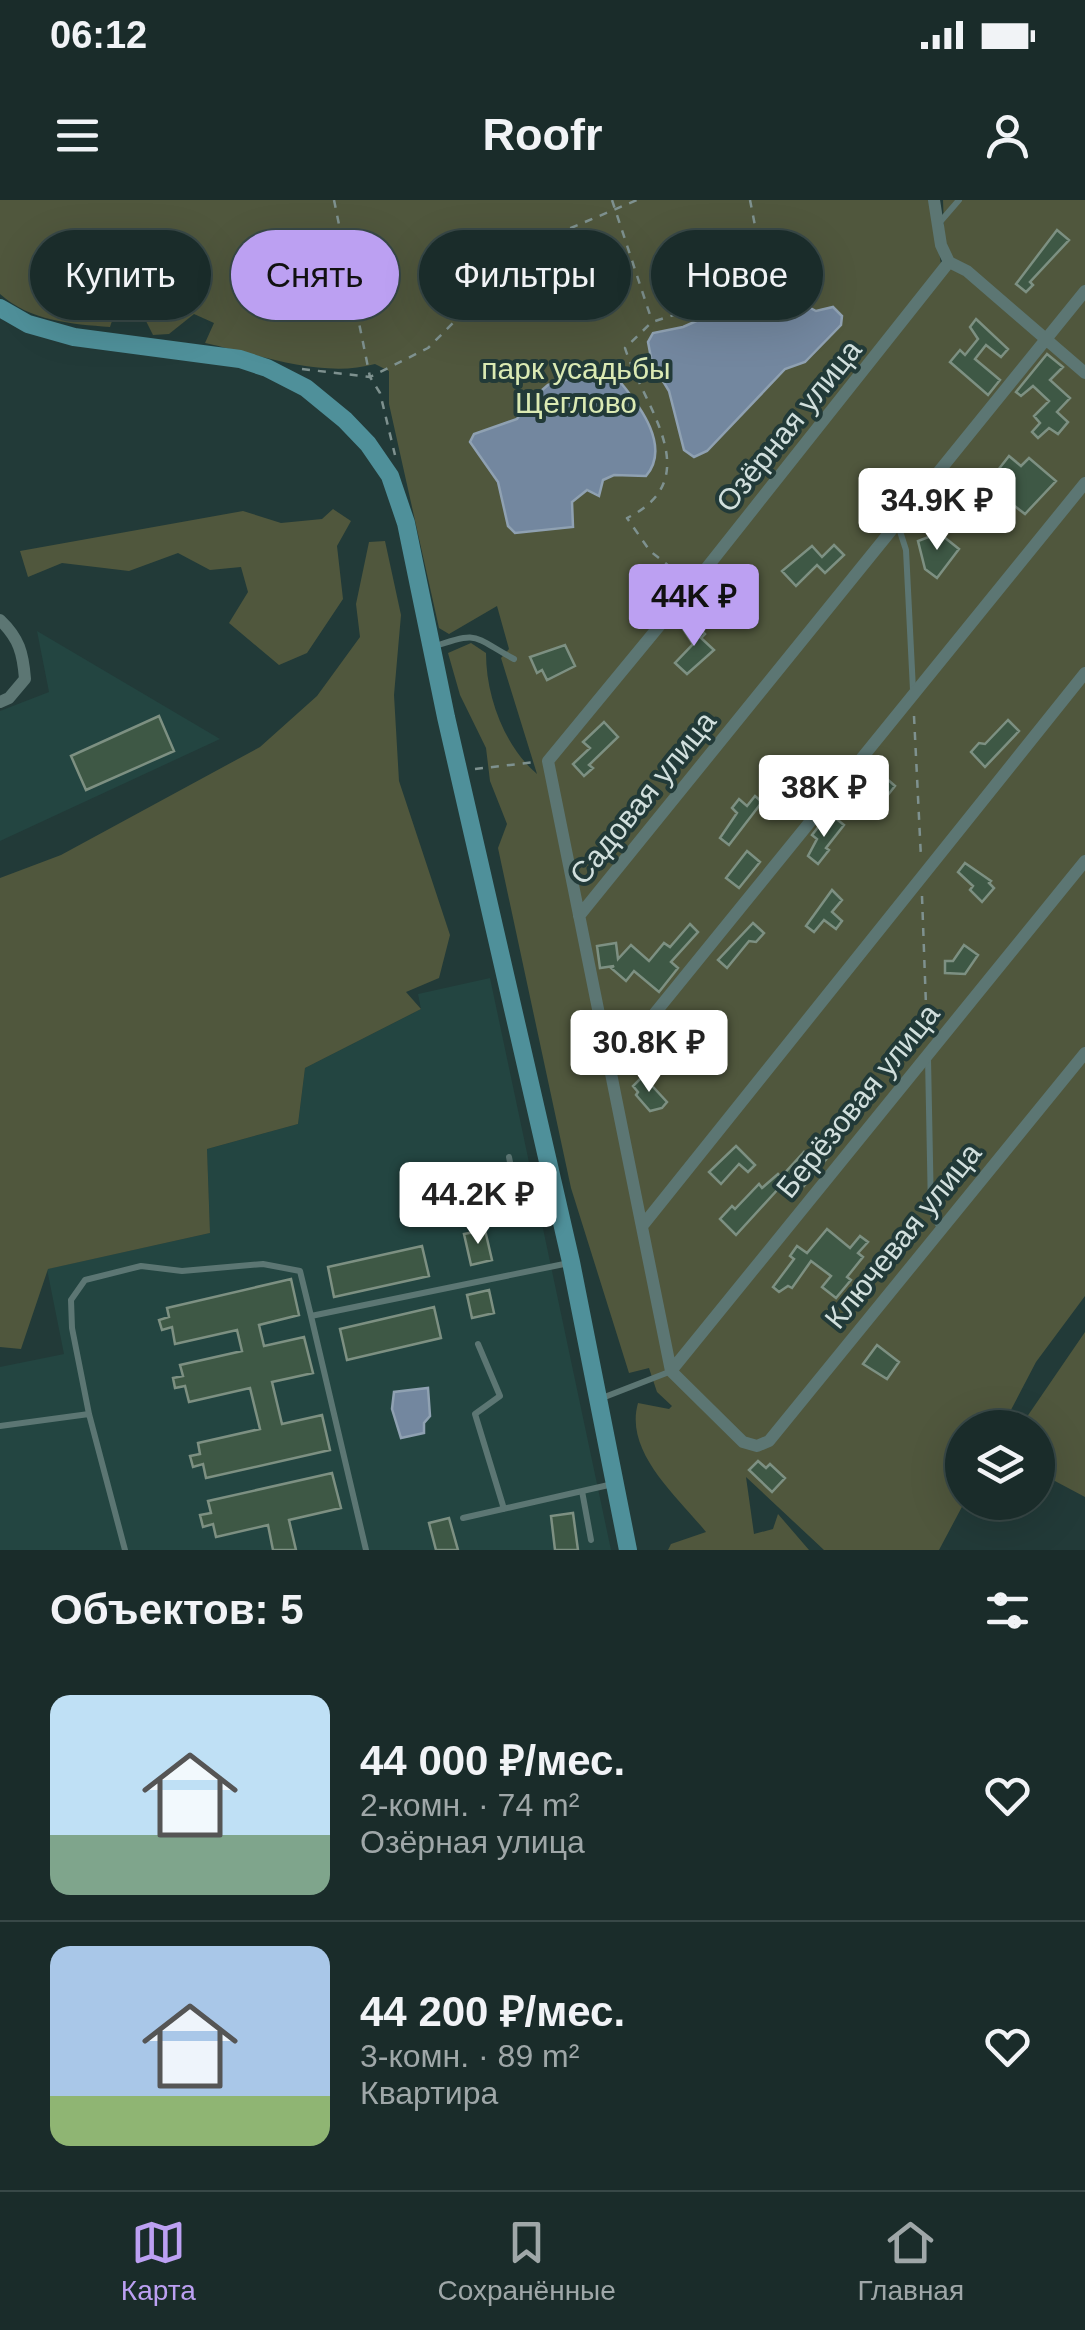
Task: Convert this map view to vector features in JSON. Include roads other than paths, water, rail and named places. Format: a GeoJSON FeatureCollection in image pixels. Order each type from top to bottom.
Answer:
{"type":"FeatureCollection","features":[{"type":"Feature","properties":{"kind":"main road"},"geometry":{"type":"LineString","coordinates":[[0,308],[28,324],[74,338],[240,360],[287,376],[316,396],[368,444],[390,476],[406,522],[458,772],[571,1262],[628,1550]]}},
{"type":"Feature","properties":{"kind":"street"},"geometry":{"type":"LineString","coordinates":[[934,200],[941,246],[949,262],[968,271],[1085,373]]}},
{"type":"Feature","properties":{"kind":"street","name":"Озёрная улица"},"geometry":{"type":"LineString","coordinates":[[579,916],[548,761],[949,262]]}},
{"type":"Feature","properties":{"kind":"street","name":"Садовая улица"},"geometry":{"type":"LineString","coordinates":[[579,916],[1085,290]]}},
{"type":"Feature","properties":{"kind":"street"},"geometry":{"type":"LineString","coordinates":[[612,1066],[1085,483]]}},
{"type":"Feature","properties":{"kind":"street"},"geometry":{"type":"LineString","coordinates":[[0,620],[15,634],[23,654],[25,679],[10,698],[0,702]]}},
{"type":"Feature","properties":{"kind":"street"},"geometry":{"type":"LineString","coordinates":[[642,1226],[1085,673]]}},
{"type":"Feature","properties":{"kind":"street","name":"Берёзовая улица"},"geometry":{"type":"LineString","coordinates":[[671,1372],[1085,861]]}},
{"type":"Feature","properties":{"kind":"street"},"geometry":{"type":"LineString","coordinates":[[579,916],[671,1372]]}},
{"type":"Feature","properties":{"kind":"street","name":"Ключевая улица"},"geometry":{"type":"LineString","coordinates":[[671,1372],[743,1442],[756,1446],[769,1440],[1085,1053]]}},
{"type":"Feature","properties":{"kind":"lane"},"geometry":{"type":"LineString","coordinates":[[938,224],[959,200]]}},
{"type":"Feature","properties":{"kind":"lane"},"geometry":{"type":"LineString","coordinates":[[898,526],[906,550],[913,696]]}},
{"type":"Feature","properties":{"kind":"lane"},"geometry":{"type":"LineString","coordinates":[[432,648],[465,636],[480,637],[514,659]]}},
{"type":"Feature","properties":{"kind":"lane"},"geometry":{"type":"LineString","coordinates":[[928,1054],[931,1211],[940,1229]]}},
{"type":"Feature","properties":{"kind":"lane"},"geometry":{"type":"LineString","coordinates":[[509,1157],[513,1179],[518,1184],[526,1187],[552,1182]]}},
{"type":"Feature","properties":{"kind":"lane"},"geometry":{"type":"LineString","coordinates":[[311,1316],[571,1262]]}},
{"type":"Feature","properties":{"kind":"lane"},"geometry":{"type":"LineString","coordinates":[[124,1550],[89,1414],[72,1328],[71,1300],[85,1280],[141,1266],[182,1271],[263,1264],[300,1271],[366,1550]]}},
{"type":"Feature","properties":{"kind":"lane"},"geometry":{"type":"LineString","coordinates":[[478,1344],[500,1396],[476,1414],[504,1509]]}},
{"type":"Feature","properties":{"kind":"lane"},"geometry":{"type":"LineString","coordinates":[[598,1400],[671,1372]]}},
{"type":"Feature","properties":{"kind":"lane"},"geometry":{"type":"LineString","coordinates":[[0,1426],[89,1414]]}},
{"type":"Feature","properties":{"kind":"lane"},"geometry":{"type":"LineString","coordinates":[[462,1518],[613,1484]]}},
{"type":"Feature","properties":{"kind":"lane"},"geometry":{"type":"LineString","coordinates":[[582,1491],[590,1540]]}},
{"type":"Feature","properties":{"kind":"water"},"geometry":{"type":"Polygon","coordinates":[[[833,307],[842,316],[841,325],[805,362],[785,369],[707,451],[694,457],[684,450],[669,391],[652,363],[648,342],[653,333],[699,320],[823,320],[823,309],[833,307]]]}},
{"type":"Feature","properties":{"kind":"water"},"geometry":{"type":"Polygon","coordinates":[[[572,378],[621,383],[650,427],[655,452],[653,465],[646,476],[614,475],[603,480],[599,496],[587,490],[572,502],[573,527],[515,533],[508,526],[498,482],[470,442],[474,434],[517,419],[528,402],[548,385],[572,378]]]}},
{"type":"Feature","properties":{"kind":"water"},"geometry":{"type":"Polygon","coordinates":[[[428,1388],[430,1416],[424,1423],[424,1433],[401,1438],[392,1409],[394,1392],[428,1388]]]}},
{"type":"Feature","properties":{"kind":"park label","name":"парк усадьбы Щеглово"},"geometry":{"type":"Point","coordinates":[576,386]}}]}
